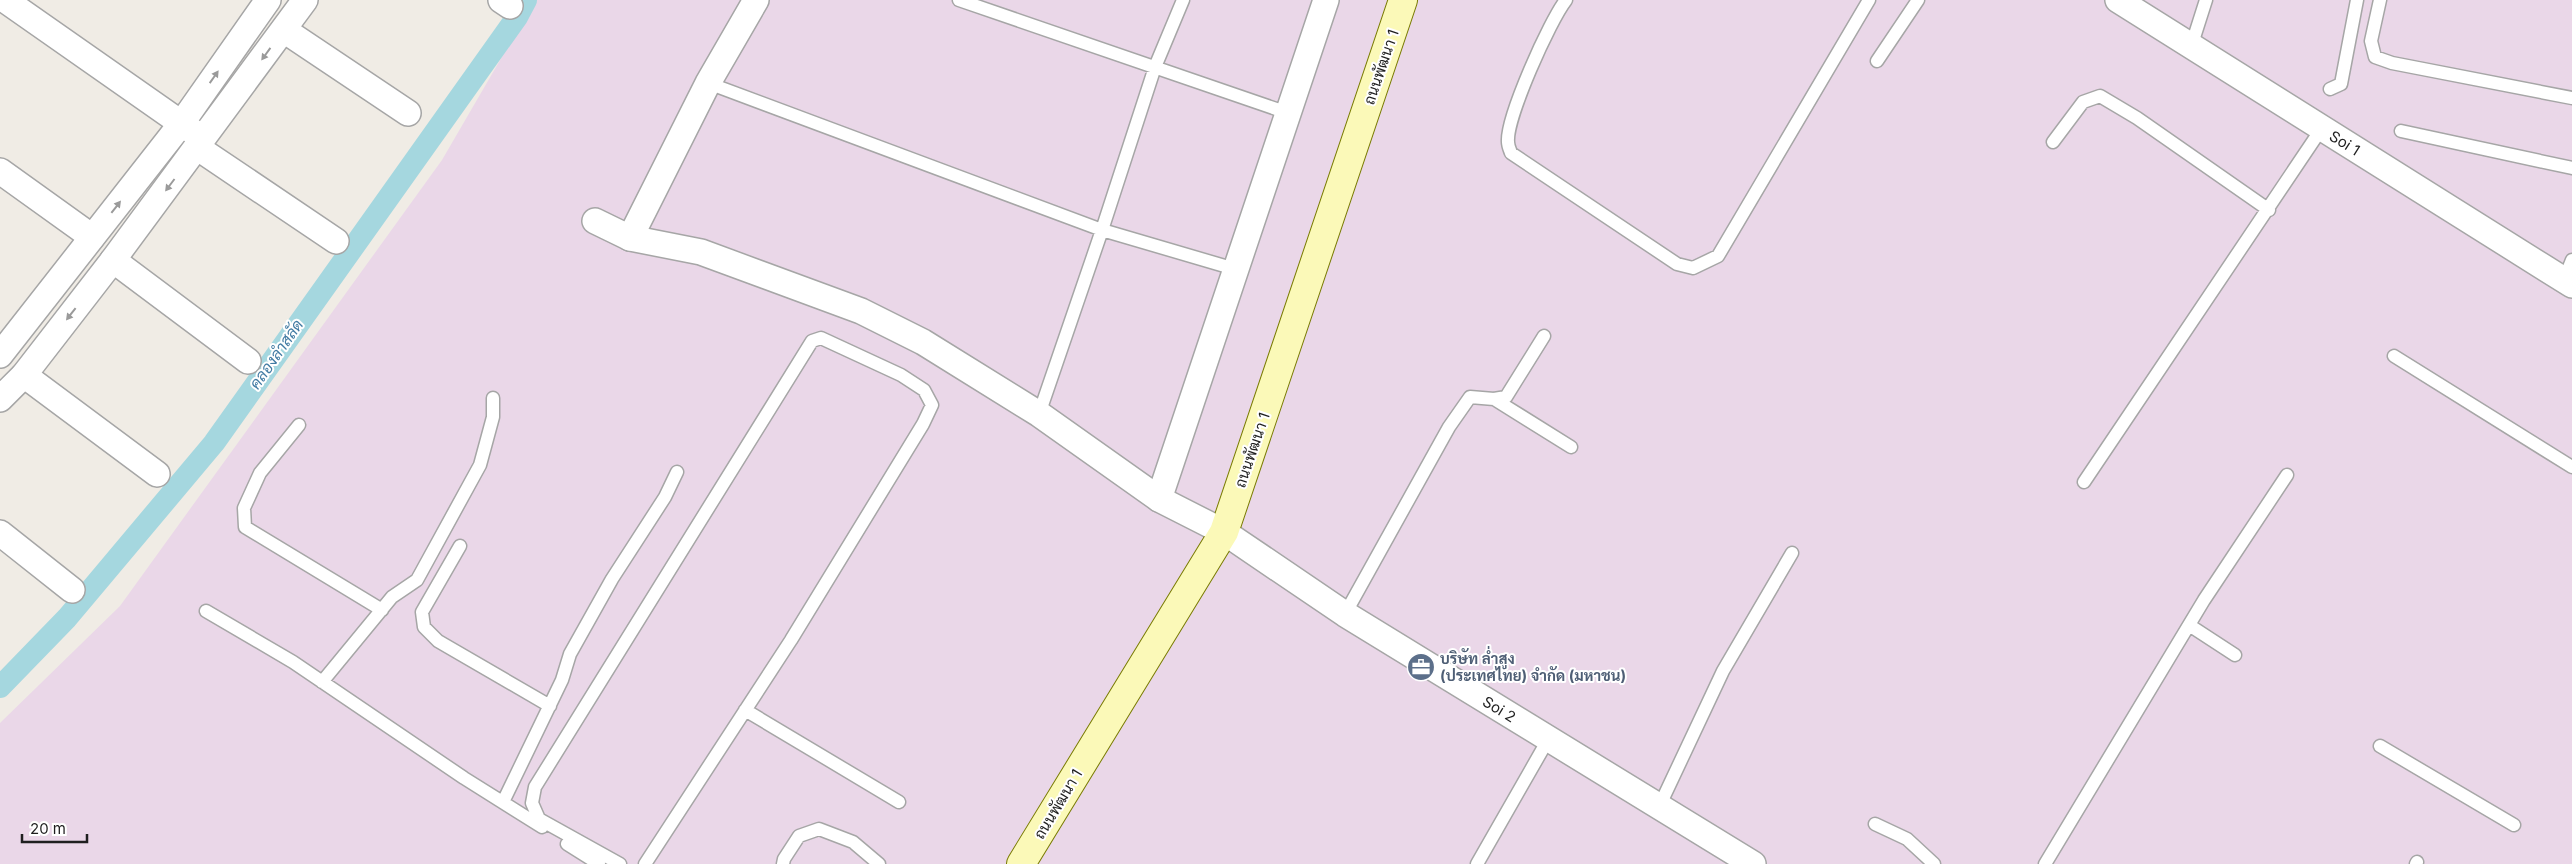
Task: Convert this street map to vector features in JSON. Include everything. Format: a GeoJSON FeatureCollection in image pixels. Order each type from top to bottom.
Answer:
{"type":"FeatureCollection","features":[{"type":"Feature","properties":{"kind":"main road","name":"ถนนพัฒนา 1"},"geometry":{"type":"LineString","coordinates":[[1021,864],[1224,532],[1403,0]]}},
{"type":"Feature","properties":{"kind":"street"},"geometry":{"type":"LineString","coordinates":[[5,0],[177,130],[336,241]]}},
{"type":"Feature","properties":{"kind":"street"},"geometry":{"type":"LineString","coordinates":[[11,363],[113,260],[199,146],[304,0]]}},
{"type":"Feature","properties":{"kind":"street"},"geometry":{"type":"LineString","coordinates":[[630,238],[708,83],[756,0]]}},
{"type":"Feature","properties":{"kind":"street"},"geometry":{"type":"LineString","coordinates":[[1159,499],[1326,0]]}},
{"type":"Feature","properties":{"kind":"street","name":"Soi 1"},"geometry":{"type":"LineString","coordinates":[[2118,0],[2322,128],[2569,275]]}},
{"type":"Feature","properties":{"kind":"street"},"geometry":{"type":"LineString","coordinates":[[0,399],[11,363],[88,242],[177,130],[257,4]]}},
{"type":"Feature","properties":{"kind":"street"},"geometry":{"type":"LineString","coordinates":[[0,10],[177,130]]}},
{"type":"Feature","properties":{"kind":"street"},"geometry":{"type":"LineString","coordinates":[[284,30],[408,113]]}},
{"type":"Feature","properties":{"kind":"street"},"geometry":{"type":"LineString","coordinates":[[0,170],[88,242]]}},
{"type":"Feature","properties":{"kind":"street"},"geometry":{"type":"LineString","coordinates":[[0,183],[88,242]]}},
{"type":"Feature","properties":{"kind":"street","name":"Soi 2"},"geometry":{"type":"LineString","coordinates":[[595,221],[630,238],[701,252],[861,311],[923,342],[1039,414],[1159,499],[1224,532],[1345,614],[1752,864]]}},
{"type":"Feature","properties":{"kind":"street"},"geometry":{"type":"LineString","coordinates":[[113,260],[248,361]]}},
{"type":"Feature","properties":{"kind":"street"},"geometry":{"type":"LineString","coordinates":[[11,363],[157,474]]}},
{"type":"Feature","properties":{"kind":"street"},"geometry":{"type":"LineString","coordinates":[[0,533],[72,590]]}},
{"type":"Feature","properties":{"kind":"lane"},"geometry":{"type":"LineString","coordinates":[[960,0],[1288,113]]}},
{"type":"Feature","properties":{"kind":"lane"},"geometry":{"type":"LineString","coordinates":[[1039,414],[1102,230],[1155,66],[1183,0]]}},
{"type":"Feature","properties":{"kind":"lane"},"geometry":{"type":"LineString","coordinates":[[1566,0],[1529,75],[1512,120],[1508,142],[1511,153],[1678,264],[1693,268],[1718,256],[1869,0]]}},
{"type":"Feature","properties":{"kind":"lane"},"geometry":{"type":"LineString","coordinates":[[1877,61],[1918,0]]}},
{"type":"Feature","properties":{"kind":"lane"},"geometry":{"type":"LineString","coordinates":[[2191,47],[2206,0]]}},
{"type":"Feature","properties":{"kind":"lane"},"geometry":{"type":"LineString","coordinates":[[2330,89],[2341,84],[2357,0]]}},
{"type":"Feature","properties":{"kind":"lane"},"geometry":{"type":"LineString","coordinates":[[2380,0],[2371,41],[2375,57],[2392,63],[2572,98]]}},
{"type":"Feature","properties":{"kind":"lane"},"geometry":{"type":"LineString","coordinates":[[708,83],[1102,230],[1235,269]]}},
{"type":"Feature","properties":{"kind":"lane"},"geometry":{"type":"LineString","coordinates":[[2053,142],[2083,102],[2100,96],[2137,118],[2269,210]]}},
{"type":"Feature","properties":{"kind":"lane"},"geometry":{"type":"LineString","coordinates":[[2084,482],[2269,210],[2322,128]]}},
{"type":"Feature","properties":{"kind":"lane"},"geometry":{"type":"LineString","coordinates":[[2401,131],[2572,168]]}},
{"type":"Feature","properties":{"kind":"lane"},"geometry":{"type":"LineString","coordinates":[[1345,614],[1449,427],[1470,397],[1494,399],[1506,397],[1544,336]]}},
{"type":"Feature","properties":{"kind":"lane"},"geometry":{"type":"LineString","coordinates":[[620,864],[539,819],[532,803],[535,787],[812,341],[821,338],[901,375],[924,390],[932,405],[918,432],[796,632],[645,864]]}},
{"type":"Feature","properties":{"kind":"lane"},"geometry":{"type":"LineString","coordinates":[[2394,356],[2572,467]]}},
{"type":"Feature","properties":{"kind":"lane"},"geometry":{"type":"LineString","coordinates":[[322,682],[392,597],[417,580],[480,465],[493,417],[493,398]]}},
{"type":"Feature","properties":{"kind":"lane"},"geometry":{"type":"LineString","coordinates":[[1494,399],[1571,447]]}},
{"type":"Feature","properties":{"kind":"lane"},"geometry":{"type":"LineString","coordinates":[[299,425],[260,473],[244,508],[245,526],[382,610]]}},
{"type":"Feature","properties":{"kind":"lane"},"geometry":{"type":"LineString","coordinates":[[503,802],[550,706],[570,654],[612,579],[665,497],[677,472]]}},
{"type":"Feature","properties":{"kind":"lane"},"geometry":{"type":"LineString","coordinates":[[2045,864],[2189,625],[2286,475]]}},
{"type":"Feature","properties":{"kind":"lane"},"geometry":{"type":"LineString","coordinates":[[460,546],[422,612],[424,627],[438,641],[550,706]]}},
{"type":"Feature","properties":{"kind":"lane"},"geometry":{"type":"LineString","coordinates":[[1659,806],[1722,671],[1792,553]]}},
{"type":"Feature","properties":{"kind":"lane"},"geometry":{"type":"LineString","coordinates":[[206,612],[293,662],[599,864]]}},
{"type":"Feature","properties":{"kind":"lane"},"geometry":{"type":"LineString","coordinates":[[2189,625],[2235,655]]}},
{"type":"Feature","properties":{"kind":"lane"},"geometry":{"type":"LineString","coordinates":[[745,710],[899,802]]}},
{"type":"Feature","properties":{"kind":"lane"},"geometry":{"type":"LineString","coordinates":[[1477,864],[1549,738]]}},
{"type":"Feature","properties":{"kind":"lane"},"geometry":{"type":"LineString","coordinates":[[2380,746],[2514,825]]}},
{"type":"Feature","properties":{"kind":"lane"},"geometry":{"type":"LineString","coordinates":[[1875,824],[1907,839],[1934,864]]}},
{"type":"Feature","properties":{"kind":"lane"},"geometry":{"type":"LineString","coordinates":[[783,864],[784,858],[800,836],[819,829],[853,842],[878,864]]}},
{"type":"Feature","properties":{"kind":"shaded area"},"geometry":{"type":"Polygon","coordinates":[[[535,0],[2572,0],[2572,864],[0,864],[0,723],[120,606],[442,160],[535,0]]]}},
{"type":"Feature","properties":{"kind":"waterway","name":"คลองลำสลัด"},"geometry":{"type":"LineString","coordinates":[[0,687],[67,618],[214,443],[517,17],[526,0]]}},
{"type":"Feature","properties":{"kind":"place","name":"บริษัท ล่ำสูง (ประเทศไทย) จำกัด (มหาชน)"},"geometry":{"type":"Point","coordinates":[1421,667]}}]}
